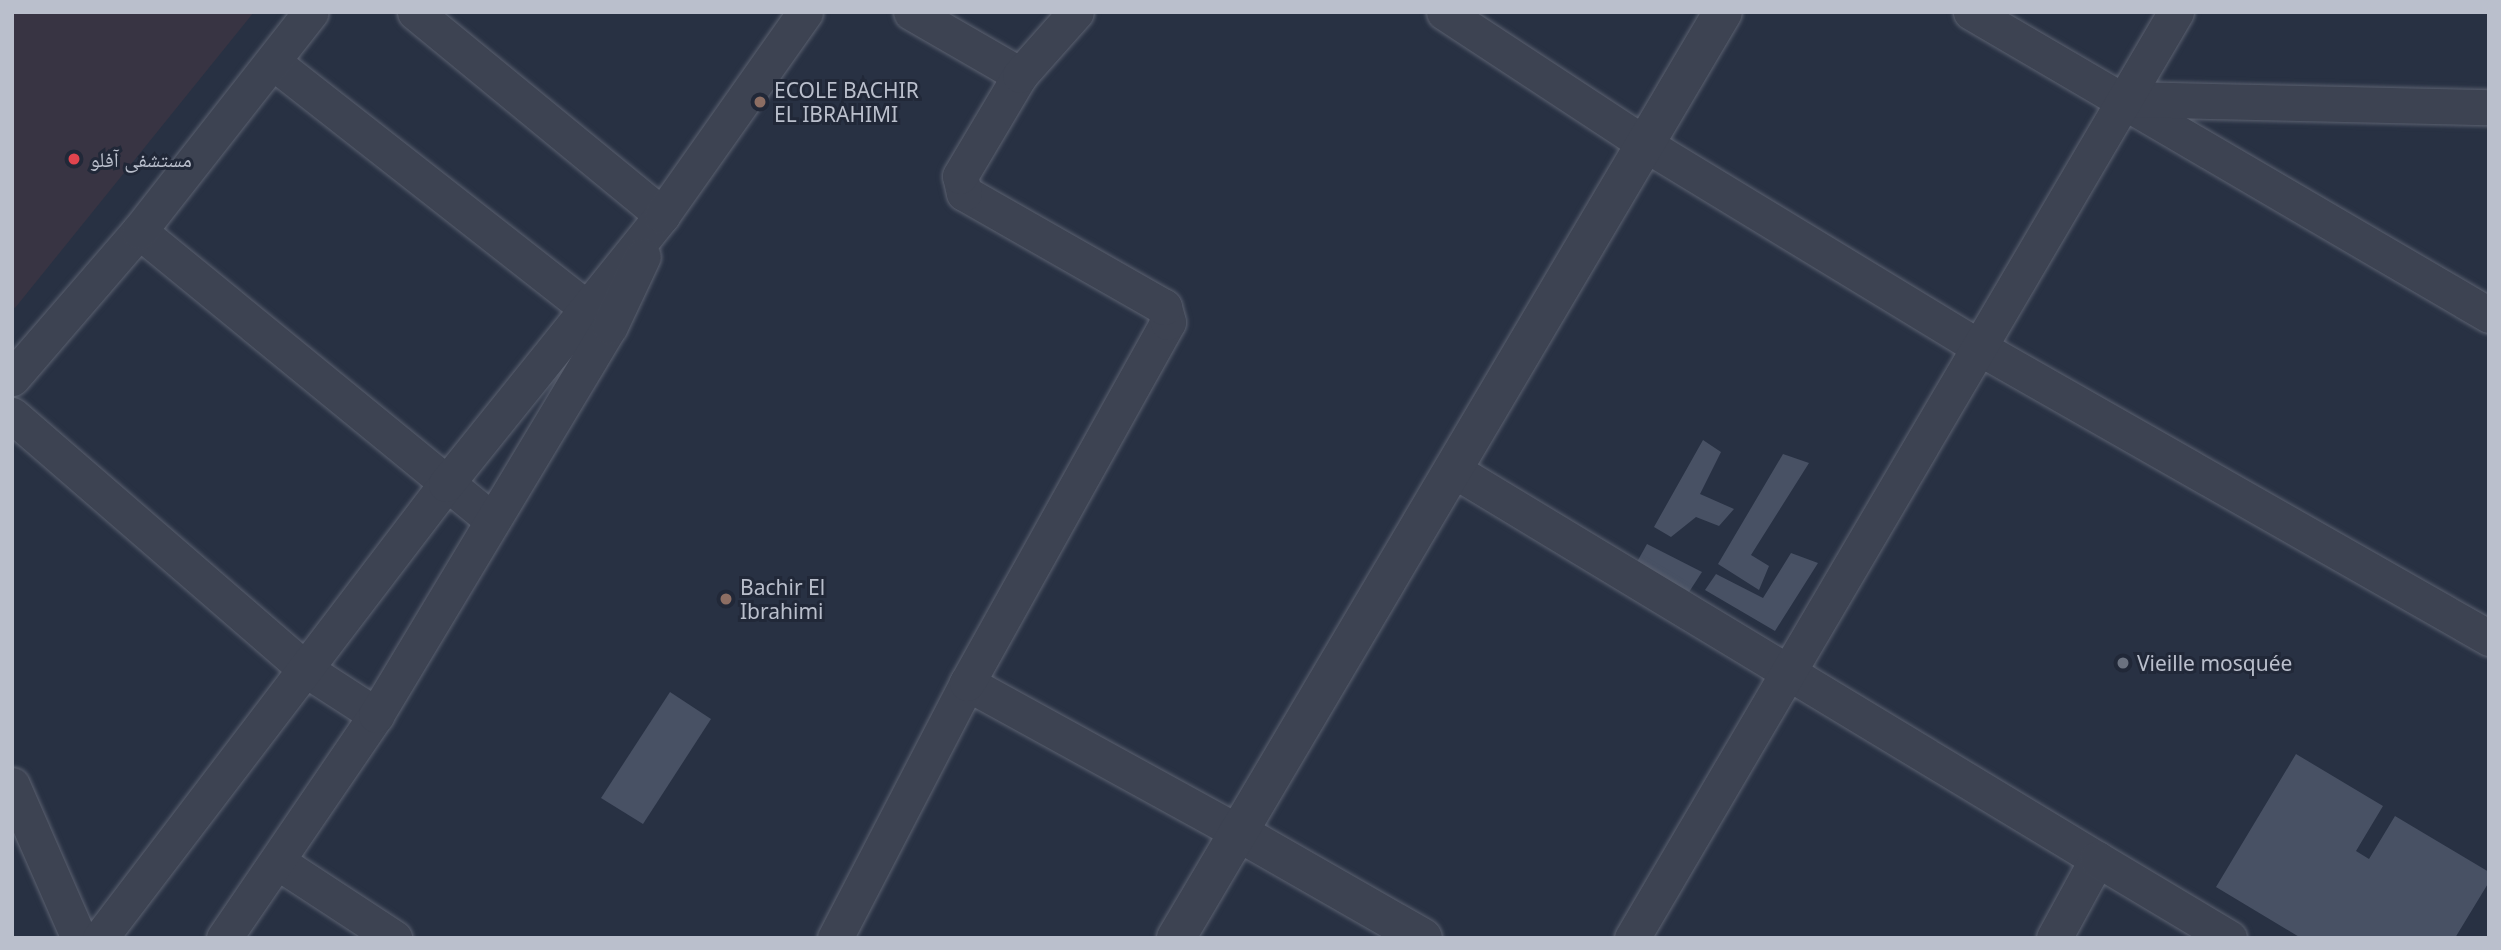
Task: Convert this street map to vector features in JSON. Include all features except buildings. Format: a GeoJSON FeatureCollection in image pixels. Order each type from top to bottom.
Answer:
{"type":"FeatureCollection","features":[{"type":"Feature","properties":{"kind":"street"},"geometry":{"type":"LineString","coordinates":[[12,379],[139,231],[310,12]]}},
{"type":"Feature","properties":{"kind":"street"},"geometry":{"type":"LineString","coordinates":[[415,12],[662,215]]}},
{"type":"Feature","properties":{"kind":"street"},"geometry":{"type":"LineString","coordinates":[[224,938],[376,715],[490,518],[597,316],[662,215],[804,12]]}},
{"type":"Feature","properties":{"kind":"street"},"geometry":{"type":"LineString","coordinates":[[911,12],[1020,75]]}},
{"type":"Feature","properties":{"kind":"street"},"geometry":{"type":"LineString","coordinates":[[835,938],[967,682],[1168,322],[1164,307],[964,193],[960,176],[1020,75],[1076,12]]}},
{"type":"Feature","properties":{"kind":"street"},"geometry":{"type":"LineString","coordinates":[[1444,12],[1645,144],[1980,348],[2489,638]]}},
{"type":"Feature","properties":{"kind":"street"},"geometry":{"type":"LineString","coordinates":[[1176,938],[1723,12]]}},
{"type":"Feature","properties":{"kind":"street"},"geometry":{"type":"LineString","coordinates":[[1971,12],[2125,99],[2489,315]]}},
{"type":"Feature","properties":{"kind":"street"},"geometry":{"type":"LineString","coordinates":[[1632,938],[2176,12]]}},
{"type":"Feature","properties":{"kind":"street"},"geometry":{"type":"LineString","coordinates":[[272,62],[597,316]]}},
{"type":"Feature","properties":{"kind":"street"},"geometry":{"type":"LineString","coordinates":[[2125,99],[2489,107]]}},
{"type":"Feature","properties":{"kind":"street"},"geometry":{"type":"LineString","coordinates":[[139,231],[490,518]]}},
{"type":"Feature","properties":{"kind":"street"},"geometry":{"type":"LineString","coordinates":[[100,938],[446,484],[597,316]]}},
{"type":"Feature","properties":{"kind":"street"},"geometry":{"type":"LineString","coordinates":[[12,415],[305,669],[376,715]]}},
{"type":"Feature","properties":{"kind":"street"},"geometry":{"type":"LineString","coordinates":[[1452,469],[1788,676],[2229,938]]}},
{"type":"Feature","properties":{"kind":"street"},"geometry":{"type":"LineString","coordinates":[[967,682],[1238,831],[1423,938]]}},
{"type":"Feature","properties":{"kind":"street"},"geometry":{"type":"LineString","coordinates":[[12,785],[79,938]]}},
{"type":"Feature","properties":{"kind":"street"},"geometry":{"type":"LineString","coordinates":[[2054,938],[2097,859]]}},
{"type":"Feature","properties":{"kind":"street"},"geometry":{"type":"LineString","coordinates":[[278,862],[394,938]]}},
{"type":"Feature","properties":{"kind":"shaded area","name":"مستشفى آفلو"},"geometry":{"type":"Polygon","coordinates":[[[12,12],[254,12],[15,308],[12,306],[12,12]]]}},
{"type":"Feature","properties":{"kind":"place","name":"ECOLE BACHIR EL IBRAHIMI"},"geometry":{"type":"Point","coordinates":[760,102]}},
{"type":"Feature","properties":{"kind":"place","name":"مستشفى آفلو"},"geometry":{"type":"Point","coordinates":[74,159]}},
{"type":"Feature","properties":{"kind":"place","name":"Bachir El Ibrahimi"},"geometry":{"type":"Point","coordinates":[726,599]}},
{"type":"Feature","properties":{"kind":"place","name":"Vieille mosquée"},"geometry":{"type":"Point","coordinates":[2123,663]}}]}
